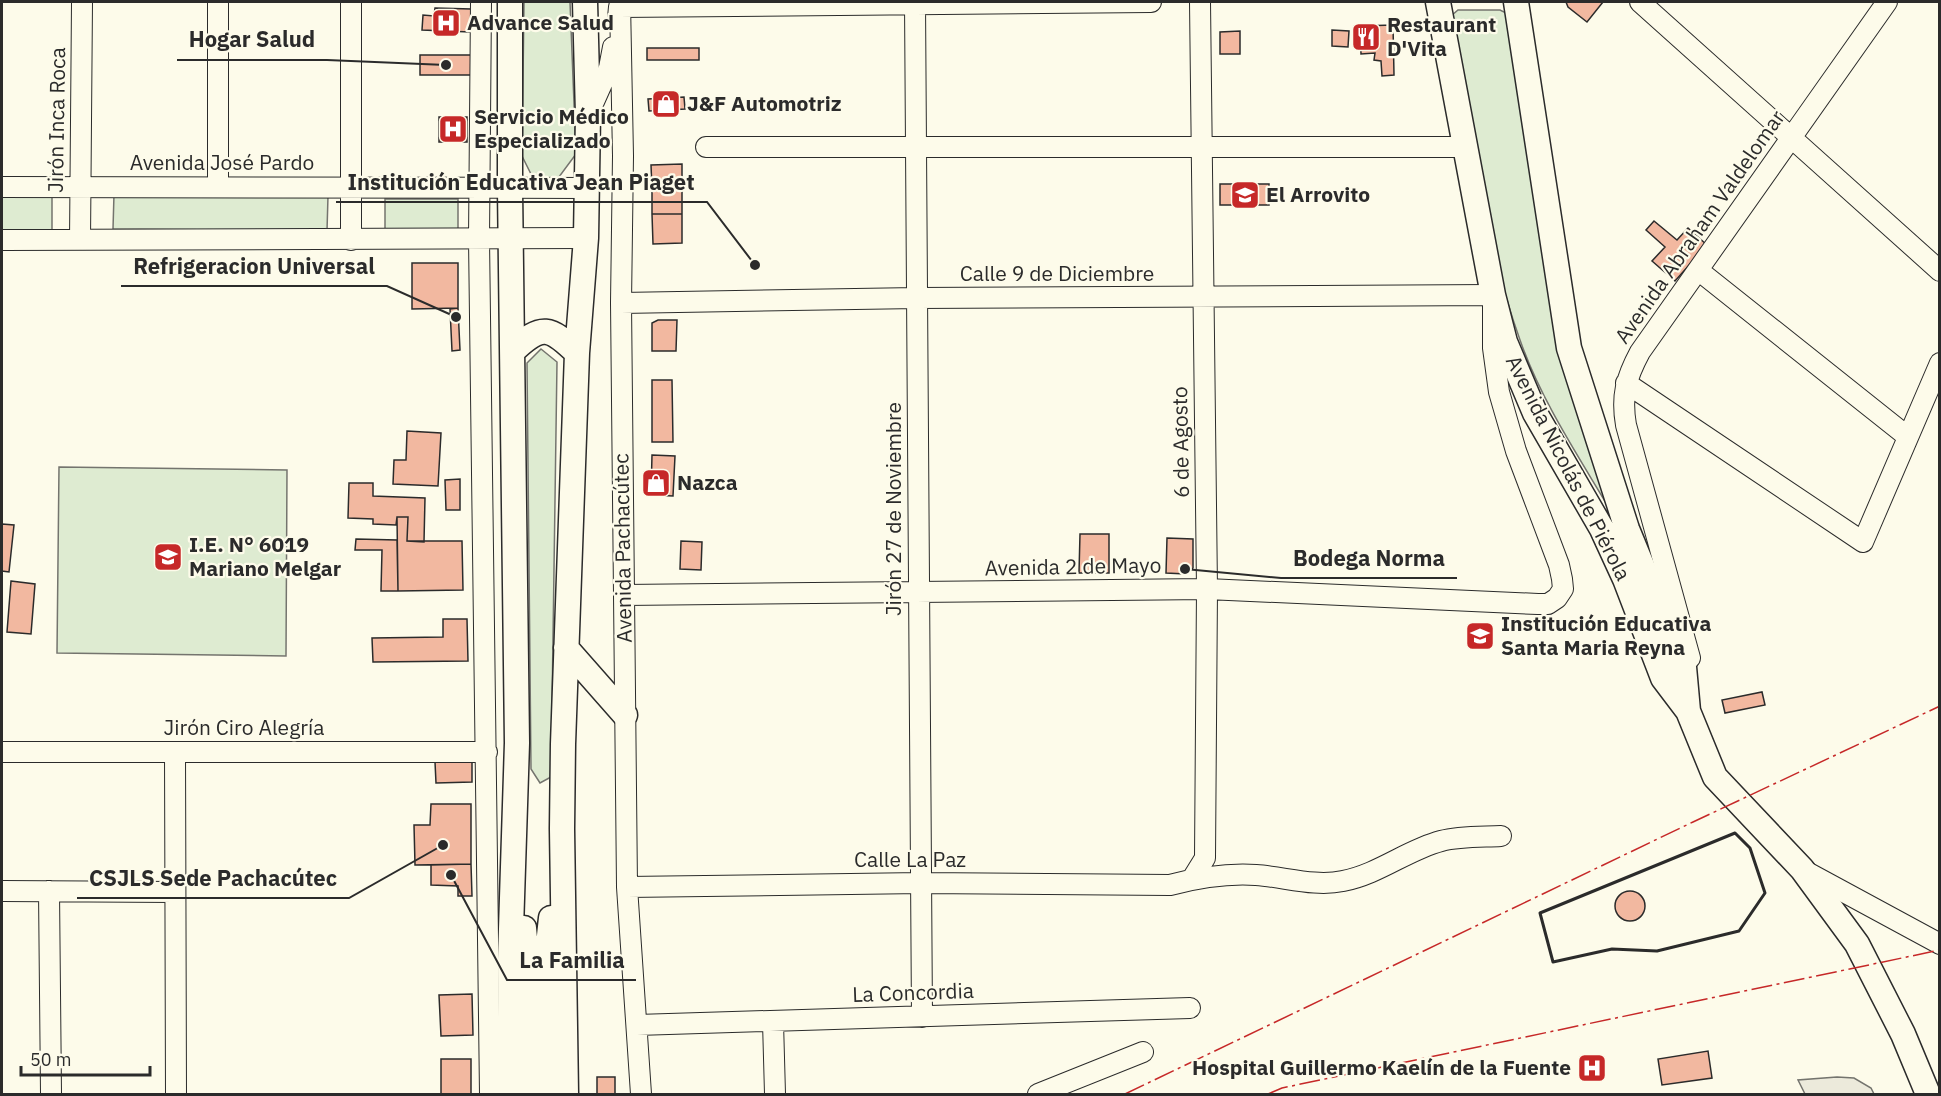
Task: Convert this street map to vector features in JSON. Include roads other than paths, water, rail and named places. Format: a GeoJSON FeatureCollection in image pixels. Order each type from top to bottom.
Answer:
{"type":"FeatureCollection","features":[{"type":"Feature","properties":{"kind":"main road"},"geometry":{"type":"LineString","coordinates":[[510,2],[517,743],[510,960],[511,1095]]}},
{"type":"Feature","properties":{"kind":"main road"},"geometry":{"type":"LineString","coordinates":[[566,1095],[562,829],[577,353],[586,238],[588,115],[585,2]]}},
{"type":"Feature","properties":{"kind":"main road","name":"Avenida Nicolás de Piérola"},"geometry":{"type":"LineString","coordinates":[[1438,2],[1464,147],[1504,342],[1535,413],[1602,529],[1625,579],[1663,678],[1688,711],[1715,777],[1802,869],[1857,944],[1903,1034],[1928,1095]]}},
{"type":"Feature","properties":{"kind":"main road","name":"Avenida Nicolás de Piérola"},"geometry":{"type":"LineString","coordinates":[[1516,2],[1569,348],[1628,529],[1684,667],[1688,711]]}},
{"type":"Feature","properties":{"kind":"main road"},"geometry":{"type":"LineString","coordinates":[[513,351],[532,334],[540,331],[552,333],[561,338],[577,353]]}},
{"type":"Feature","properties":{"kind":"main road"},"geometry":{"type":"LineString","coordinates":[[566,648],[626,715]]}},
{"type":"Feature","properties":{"kind":"main road"},"geometry":{"type":"LineString","coordinates":[[516,815],[527,960],[528,1095]]}},
{"type":"Feature","properties":{"kind":"main road"},"geometry":{"type":"LineString","coordinates":[[546,1095],[545,971],[562,829]]}},
{"type":"Feature","properties":{"kind":"street","name":"Jirón Inca Roca"},"geometry":{"type":"LineString","coordinates":[[80,240],[82,2]]}},
{"type":"Feature","properties":{"kind":"street"},"geometry":{"type":"LineString","coordinates":[[218,2],[219,187]]}},
{"type":"Feature","properties":{"kind":"street"},"geometry":{"type":"LineString","coordinates":[[351,2],[351,240]]}},
{"type":"Feature","properties":{"kind":"street"},"geometry":{"type":"LineString","coordinates":[[481,2],[479,239],[490,1095]]}},
{"type":"Feature","properties":{"kind":"street"},"geometry":{"type":"LineString","coordinates":[[588,115],[609,68],[620,4],[1151,2]]}},
{"type":"Feature","properties":{"kind":"street","name":"6 de Agosto"},"geometry":{"type":"LineString","coordinates":[[1192,879],[1204,858],[1207,589],[1200,2]]}},
{"type":"Feature","properties":{"kind":"street"},"geometry":{"type":"LineString","coordinates":[[1640,2],[1940,271]]}},
{"type":"Feature","properties":{"kind":"street","name":"Avenida Abraham Valdelomar"},"geometry":{"type":"LineString","coordinates":[[1703,745],[1696,690],[1688,652],[1626,425],[1623,404],[1626,384],[1640,352],[1887,2]]}},
{"type":"Feature","properties":{"kind":"street","name":"Jirón 27 de Noviembre"},"geometry":{"type":"LineString","coordinates":[[915,3],[922,1017]]}},
{"type":"Feature","properties":{"kind":"street","name":"Avenida Pachacútec"},"geometry":{"type":"LineString","coordinates":[[620,4],[627,887],[642,1095]]}},
{"type":"Feature","properties":{"kind":"street"},"geometry":{"type":"LineString","coordinates":[[706,147],[1464,147]]}},
{"type":"Feature","properties":{"kind":"street","name":"Avenida José Pardo"},"geometry":{"type":"LineString","coordinates":[[2,187],[587,188]]}},
{"type":"Feature","properties":{"kind":"street"},"geometry":{"type":"LineString","coordinates":[[2,240],[586,238]]}},
{"type":"Feature","properties":{"kind":"street"},"geometry":{"type":"LineString","coordinates":[[1698,270],[1908,437]]}},
{"type":"Feature","properties":{"kind":"street","name":"Calle 9 de Diciembre"},"geometry":{"type":"LineString","coordinates":[[621,303],[917,298],[1493,295]]}},
{"type":"Feature","properties":{"kind":"street","name":"Avenida 2 de Mayo"},"geometry":{"type":"LineString","coordinates":[[624,596],[1207,589],[1548,604],[1557,598],[1563,589],[1559,565],[1516,451],[1499,392],[1493,348],[1493,295]]}},
{"type":"Feature","properties":{"kind":"street"},"geometry":{"type":"LineString","coordinates":[[1626,384],[1863,542],[1940,363]]}},
{"type":"Feature","properties":{"kind":"street","name":"Jirón Ciro Alegría"},"geometry":{"type":"LineString","coordinates":[[2,752],[487,752]]}},
{"type":"Feature","properties":{"kind":"street"},"geometry":{"type":"LineString","coordinates":[[175,752],[176,1095]]}},
{"type":"Feature","properties":{"kind":"street","name":"Calle La Paz"},"geometry":{"type":"LineString","coordinates":[[627,887],[921,883],[1170,885],[1192,879],[1254,875],[1320,883],[1342,881],[1369,874],[1403,856],[1441,841],[1501,837]]}},
{"type":"Feature","properties":{"kind":"street"},"geometry":{"type":"LineString","coordinates":[[1802,869],[1940,944]]}},
{"type":"Feature","properties":{"kind":"street"},"geometry":{"type":"LineString","coordinates":[[2,891],[175,892]]}},
{"type":"Feature","properties":{"kind":"street"},"geometry":{"type":"LineString","coordinates":[[49,891],[51,1095]]}},
{"type":"Feature","properties":{"kind":"street","name":"La Concordia"},"geometry":{"type":"LineString","coordinates":[[637,1025],[1190,1008]]}},
{"type":"Feature","properties":{"kind":"street"},"geometry":{"type":"LineString","coordinates":[[773,1022],[775,1095]]}},
{"type":"Feature","properties":{"kind":"street"},"geometry":{"type":"LineString","coordinates":[[1038,1095],[1143,1052]]}},
{"type":"Feature","properties":{"kind":"place","name":"Advance Salud"},"geometry":{"type":"Point","coordinates":[446,23]}},
{"type":"Feature","properties":{"kind":"place","name":"Restaurant D'Vita"},"geometry":{"type":"Point","coordinates":[1366,37]}},
{"type":"Feature","properties":{"kind":"place","name":"Hogar Salud"},"geometry":{"type":"Point","coordinates":[446,65]}},
{"type":"Feature","properties":{"kind":"place","name":"J&F Automotriz"},"geometry":{"type":"Point","coordinates":[666,104]}},
{"type":"Feature","properties":{"kind":"place","name":"Servicio Médico Especializado"},"geometry":{"type":"Point","coordinates":[453,129]}},
{"type":"Feature","properties":{"kind":"place","name":"El Arrovito"},"geometry":{"type":"Point","coordinates":[1245,195]}},
{"type":"Feature","properties":{"kind":"place","name":"Institución Educativa Jean Piaget"},"geometry":{"type":"Point","coordinates":[755,265]}},
{"type":"Feature","properties":{"kind":"place","name":"Refrigeracion Universal"},"geometry":{"type":"Point","coordinates":[456,317]}},
{"type":"Feature","properties":{"kind":"place","name":"Nazca"},"geometry":{"type":"Point","coordinates":[656,483]}},
{"type":"Feature","properties":{"kind":"place","name":"I.E. N° 6019 Mariano Melgar"},"geometry":{"type":"Point","coordinates":[168,557]}},
{"type":"Feature","properties":{"kind":"place","name":"Bodega Norma"},"geometry":{"type":"Point","coordinates":[1185,569]}},
{"type":"Feature","properties":{"kind":"place","name":"Institución Educativa Santa Maria Reyna"},"geometry":{"type":"Point","coordinates":[1480,636]}},
{"type":"Feature","properties":{"kind":"place","name":"CSJLS Sede Pachacútec"},"geometry":{"type":"Point","coordinates":[443,845]}},
{"type":"Feature","properties":{"kind":"place","name":"La Familia"},"geometry":{"type":"Point","coordinates":[451,875]}},
{"type":"Feature","properties":{"kind":"place","name":"Hospital Guillermo Kaelín de la Fuente"},"geometry":{"type":"Point","coordinates":[1592,1068]}}]}
